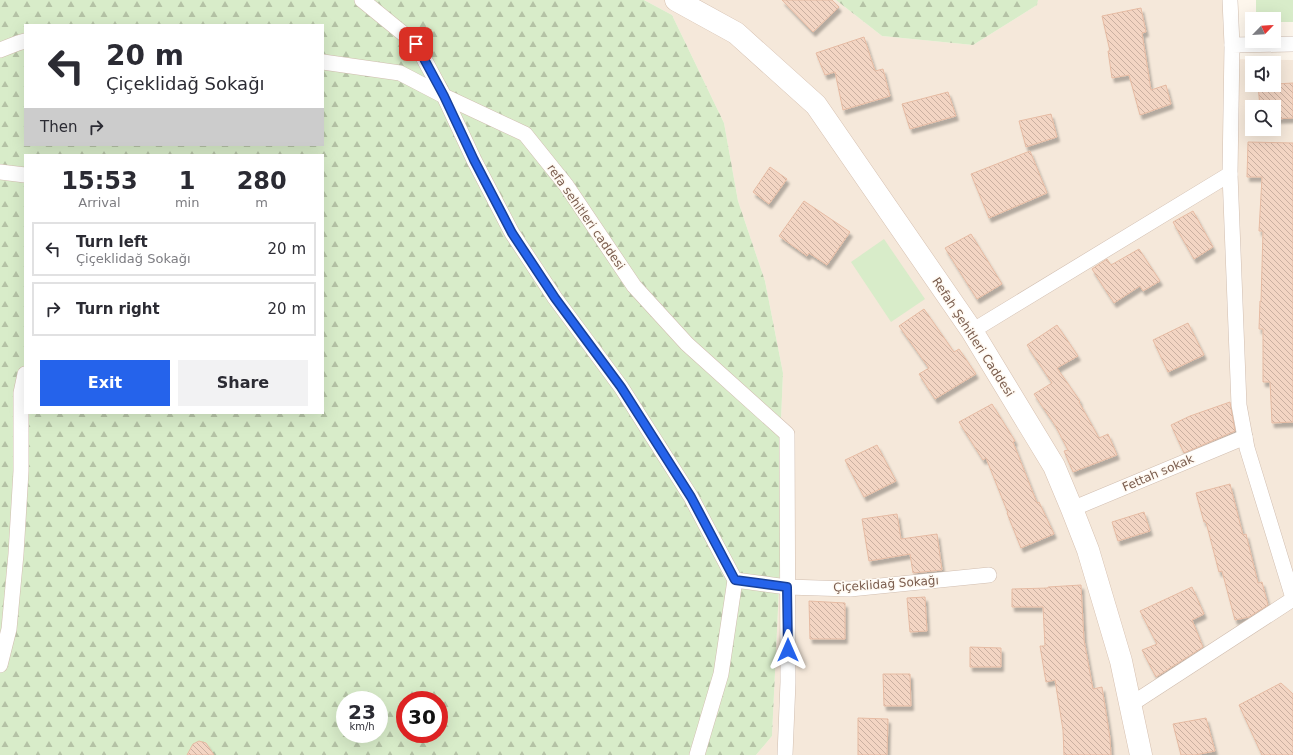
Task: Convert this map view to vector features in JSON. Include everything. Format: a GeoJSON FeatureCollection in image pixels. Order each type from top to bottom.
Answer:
{"type":"FeatureCollection","features":[{"type":"Feature","properties":{"kind":"street"},"geometry":{"type":"LineString","coordinates":[[362,0],[416,44],[444,96],[474,160],[512,233],[555,298],[621,387],[691,497],[735,580],[721,674],[697,755]]}},
{"type":"Feature","properties":{"kind":"street","name":"Refah Şehitleri Caddesi"},"geometry":{"type":"LineString","coordinates":[[676,0],[736,33],[816,105],[972,331],[1054,466],[1072,509],[1088,550],[1122,661],[1141,755]]}},
{"type":"Feature","properties":{"kind":"street"},"geometry":{"type":"LineString","coordinates":[[1130,705],[1293,598],[1247,448],[1239,404],[1230,174],[1232,45],[1230,0]]}},
{"type":"Feature","properties":{"kind":"street"},"geometry":{"type":"LineString","coordinates":[[0,50],[24,41]]}},
{"type":"Feature","properties":{"kind":"street"},"geometry":{"type":"LineString","coordinates":[[1232,45],[1293,44]]}},
{"type":"Feature","properties":{"kind":"street","name":"refa sehitleri caddesi"},"geometry":{"type":"LineString","coordinates":[[324,62],[400,73],[444,96],[525,134],[566,185],[634,286],[687,344],[787,434],[787,587]]}},
{"type":"Feature","properties":{"kind":"street"},"geometry":{"type":"LineString","coordinates":[[0,172],[24,174]]}},
{"type":"Feature","properties":{"kind":"street"},"geometry":{"type":"LineString","coordinates":[[972,331],[1230,174]]}},
{"type":"Feature","properties":{"kind":"street"},"geometry":{"type":"LineString","coordinates":[[0,665],[9,629],[16,554],[21,471],[21,393],[24,379]]}},
{"type":"Feature","properties":{"kind":"street","name":"Fettah sokak"},"geometry":{"type":"LineString","coordinates":[[1072,509],[1245,437]]}},
{"type":"Feature","properties":{"kind":"street","name":"Çiçeklidağ Sokağı"},"geometry":{"type":"LineString","coordinates":[[735,580],[787,587],[850,589],[990,575]]}},
{"type":"Feature","properties":{"kind":"street"},"geometry":{"type":"LineString","coordinates":[[785,755],[788,682],[787,587]]}},
{"type":"Feature","properties":{"kind":"shaded area"},"geometry":{"type":"Polygon","coordinates":[[[644,0],[836,0],[882,36],[973,45],[1037,5],[1038,0],[1224,0],[1226,59],[1245,59],[1245,92],[1281,92],[1281,60],[1293,60],[1293,755],[756,755],[772,736],[781,546],[780,444],[783,373],[765,281],[738,201],[724,123],[672,15],[644,0]]]}},
{"type":"Feature","properties":{"kind":"green space"},"geometry":{"type":"Polygon","coordinates":[[[0,0],[644,0],[672,15],[724,123],[738,201],[765,281],[783,373],[780,444],[781,546],[772,736],[756,755],[0,755],[0,0]]]}},
{"type":"Feature","properties":{"kind":"green space"},"geometry":{"type":"Polygon","coordinates":[[[836,0],[1038,0],[1037,5],[973,45],[882,36],[836,0]]]}},
{"type":"Feature","properties":{"kind":"green space"},"geometry":{"type":"Polygon","coordinates":[[[1256,0],[1293,0],[1293,22],[1281,22],[1281,12],[1256,12],[1256,0]]]}},
{"type":"Feature","properties":{"kind":"green space"},"geometry":{"type":"Polygon","coordinates":[[[884,239],[925,299],[891,322],[851,262],[884,239]]]}},
{"type":"Feature","properties":{"kind":"building"},"geometry":{"type":"Polygon","coordinates":[[[782,0],[832,0],[839,7],[813,32],[782,0]]]}},
{"type":"Feature","properties":{"kind":"building"},"geometry":{"type":"Polygon","coordinates":[[[1141,8],[1146,32],[1142,33],[1151,90],[1166,85],[1171,104],[1140,115],[1129,75],[1112,78],[1108,51],[1110,51],[1102,16],[1141,8]]]}},
{"type":"Feature","properties":{"kind":"building"},"geometry":{"type":"Polygon","coordinates":[[[864,37],[875,71],[883,69],[890,96],[843,110],[835,72],[825,75],[816,53],[864,37]]]}},
{"type":"Feature","properties":{"kind":"building"},"geometry":{"type":"Polygon","coordinates":[[[1293,83],[1293,118],[1281,119],[1281,100],[1259,100],[1259,92],[1281,92],[1281,84],[1293,83]]]}},
{"type":"Feature","properties":{"kind":"building"},"geometry":{"type":"Polygon","coordinates":[[[948,92],[956,116],[910,129],[902,104],[948,92]]]}},
{"type":"Feature","properties":{"kind":"building"},"geometry":{"type":"Polygon","coordinates":[[[1051,114],[1057,137],[1026,147],[1019,121],[1051,114]]]}},
{"type":"Feature","properties":{"kind":"building"},"geometry":{"type":"Polygon","coordinates":[[[1248,142],[1293,143],[1293,422],[1272,423],[1270,382],[1263,382],[1263,329],[1259,329],[1263,231],[1259,231],[1262,177],[1247,177],[1248,142]]]}},
{"type":"Feature","properties":{"kind":"building"},"geometry":{"type":"Polygon","coordinates":[[[1030,151],[1047,193],[989,218],[971,174],[1030,151]]]}},
{"type":"Feature","properties":{"kind":"building"},"geometry":{"type":"Polygon","coordinates":[[[770,167],[787,179],[769,204],[753,192],[770,167]]]}},
{"type":"Feature","properties":{"kind":"building"},"geometry":{"type":"Polygon","coordinates":[[[804,201],[850,232],[827,265],[809,253],[807,256],[779,236],[804,201]]]}},
{"type":"Feature","properties":{"kind":"building"},"geometry":{"type":"Polygon","coordinates":[[[1193,211],[1213,247],[1194,259],[1173,222],[1193,211]]]}},
{"type":"Feature","properties":{"kind":"building"},"geometry":{"type":"Polygon","coordinates":[[[971,234],[1002,284],[977,299],[945,248],[971,234]]]}},
{"type":"Feature","properties":{"kind":"building"},"geometry":{"type":"Polygon","coordinates":[[[1139,249],[1160,281],[1143,291],[1140,286],[1114,303],[1092,269],[1107,259],[1111,265],[1139,249]]]}},
{"type":"Feature","properties":{"kind":"building"},"geometry":{"type":"Polygon","coordinates":[[[924,309],[954,352],[959,349],[976,374],[935,399],[919,374],[929,368],[899,326],[924,309]]]}},
{"type":"Feature","properties":{"kind":"building"},"geometry":{"type":"Polygon","coordinates":[[[1188,323],[1204,355],[1168,372],[1153,340],[1188,323]]]}},
{"type":"Feature","properties":{"kind":"building"},"geometry":{"type":"Polygon","coordinates":[[[1057,325],[1078,356],[1057,368],[1080,401],[1079,402],[1099,438],[1108,434],[1117,455],[1073,472],[1064,451],[1068,450],[1055,425],[1034,394],[1052,383],[1027,345],[1057,325]]]}},
{"type":"Feature","properties":{"kind":"building"},"geometry":{"type":"Polygon","coordinates":[[[1230,402],[1235,431],[1184,453],[1171,425],[1190,416],[1230,402]]]}},
{"type":"Feature","properties":{"kind":"building"},"geometry":{"type":"Polygon","coordinates":[[[992,404],[1015,441],[1013,442],[1037,503],[1039,502],[1054,534],[1021,548],[986,458],[983,460],[959,422],[992,404]]]}},
{"type":"Feature","properties":{"kind":"building"},"geometry":{"type":"Polygon","coordinates":[[[877,445],[896,481],[864,497],[845,460],[877,445]]]}},
{"type":"Feature","properties":{"kind":"building"},"geometry":{"type":"Polygon","coordinates":[[[1230,484],[1243,535],[1246,534],[1258,583],[1262,582],[1268,605],[1249,617],[1235,620],[1222,571],[1219,572],[1206,522],[1204,522],[1196,493],[1230,484]]]}},
{"type":"Feature","properties":{"kind":"building"},"geometry":{"type":"Polygon","coordinates":[[[1144,512],[1150,531],[1118,541],[1112,522],[1144,512]]]}},
{"type":"Feature","properties":{"kind":"building"},"geometry":{"type":"Polygon","coordinates":[[[897,514],[901,539],[937,534],[942,570],[913,573],[910,554],[869,561],[862,519],[897,514]]]}},
{"type":"Feature","properties":{"kind":"building"},"geometry":{"type":"Polygon","coordinates":[[[1081,585],[1084,640],[1093,689],[1102,687],[1110,738],[1111,755],[1064,755],[1063,730],[1055,680],[1046,682],[1040,646],[1045,646],[1043,607],[1012,607],[1012,589],[1081,585]]]}},
{"type":"Feature","properties":{"kind":"building"},"geometry":{"type":"Polygon","coordinates":[[[1192,587],[1204,614],[1192,620],[1203,647],[1156,677],[1142,650],[1157,644],[1140,611],[1192,587]]]}},
{"type":"Feature","properties":{"kind":"building"},"geometry":{"type":"Polygon","coordinates":[[[925,597],[927,631],[910,632],[907,598],[925,597]]]}},
{"type":"Feature","properties":{"kind":"building"},"geometry":{"type":"Polygon","coordinates":[[[809,601],[845,603],[845,639],[810,639],[809,601]]]}},
{"type":"Feature","properties":{"kind":"building"},"geometry":{"type":"Polygon","coordinates":[[[970,647],[1001,648],[1001,667],[970,667],[970,647]]]}},
{"type":"Feature","properties":{"kind":"building"},"geometry":{"type":"Polygon","coordinates":[[[883,674],[910,674],[911,706],[884,706],[883,674]]]}},
{"type":"Feature","properties":{"kind":"building"},"geometry":{"type":"Polygon","coordinates":[[[1281,683],[1293,694],[1293,755],[1262,755],[1239,705],[1281,683]]]}},
{"type":"Feature","properties":{"kind":"building"},"geometry":{"type":"Polygon","coordinates":[[[858,718],[888,719],[887,755],[858,755],[858,718]]]}},
{"type":"Feature","properties":{"kind":"building"},"geometry":{"type":"Polygon","coordinates":[[[1206,718],[1215,751],[1195,755],[1181,755],[1173,724],[1206,718]]]}},
{"type":"Feature","properties":{"kind":"building"},"geometry":{"type":"Polygon","coordinates":[[[199,741],[206,743],[214,755],[187,755],[193,744],[199,741]]]}},
{"type":"Feature","properties":{"kind":"route"},"geometry":{"type":"LineString","coordinates":[[416,44],[444,96],[474,160],[512,233],[555,298],[621,387],[691,497],[735,580],[787,587],[788,650]]}}]}
